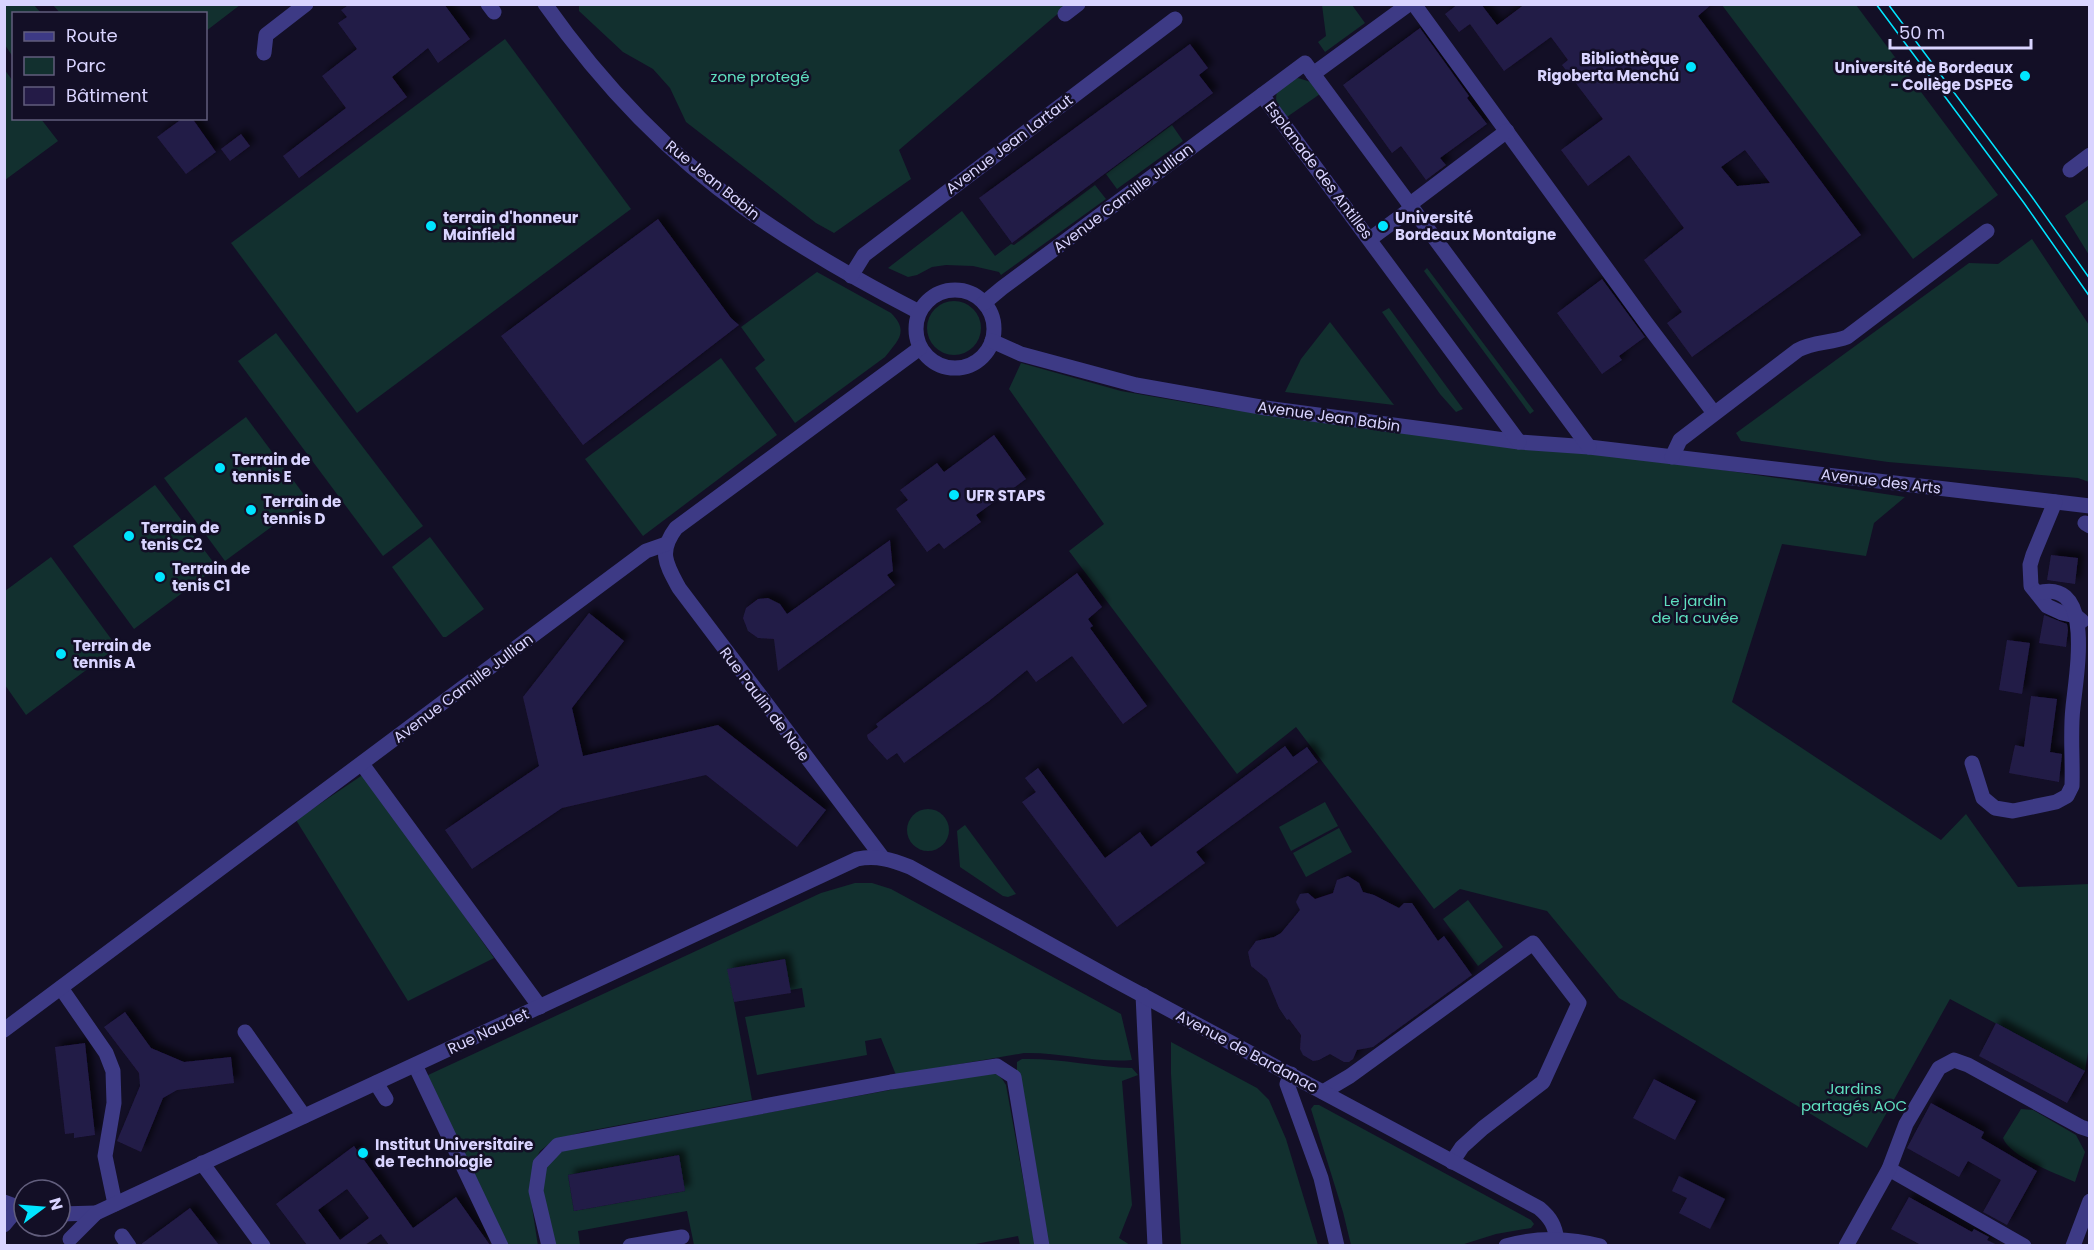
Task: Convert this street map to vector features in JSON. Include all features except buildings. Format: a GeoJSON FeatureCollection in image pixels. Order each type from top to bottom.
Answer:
{"type":"FeatureCollection","features":[{"type":"Feature","properties":{"kind":"street"},"geometry":{"type":"LineString","coordinates":[[264,53],[266,36],[306,4]]}},
{"type":"Feature","properties":{"kind":"street","name":"Rue Jean Babin"},"geometry":{"type":"LineString","coordinates":[[544,4],[600,75],[669,146],[746,209],[851,276],[919,312]]}},
{"type":"Feature","properties":{"kind":"street"},"geometry":{"type":"LineString","coordinates":[[1065,15],[1078,4]]}},
{"type":"Feature","properties":{"kind":"street"},"geometry":{"type":"LineString","coordinates":[[1589,447],[1313,74],[1418,6],[1646,323],[1714,413]]}},
{"type":"Feature","properties":{"kind":"street","name":"Avenue Jean Lartaut"},"geometry":{"type":"LineString","coordinates":[[851,276],[864,255],[1175,19]]}},
{"type":"Feature","properties":{"kind":"street","name":"Esplanade des Antilles"},"geometry":{"type":"LineString","coordinates":[[1313,74],[1305,63],[1262,95],[1519,442]]}},
{"type":"Feature","properties":{"kind":"street","name":"Avenue Camille Jullian"},"geometry":{"type":"LineString","coordinates":[[984,303],[1262,95]]}},
{"type":"Feature","properties":{"kind":"street"},"geometry":{"type":"LineString","coordinates":[[1370,239],[1507,131]]}},
{"type":"Feature","properties":{"kind":"street"},"geometry":{"type":"LineString","coordinates":[[2070,170],[2090,155]]}},
{"type":"Feature","properties":{"kind":"street"},"geometry":{"type":"LineString","coordinates":[[1672,457],[1680,440],[1798,350],[1808,345],[1833,342],[1847,337],[1987,231]]}},
{"type":"Feature","properties":{"kind":"street"},"geometry":{"type":"LineString","coordinates":[[949,290],[963,290],[975,295],[984,303],[991,315],[994,328],[992,341],[980,360],[958,368],[947,368],[927,357],[920,348],[916,336],[916,324],[919,312],[932,297],[949,290]]}},
{"type":"Feature","properties":{"kind":"street","name":"Avenue Jean Babin"},"geometry":{"type":"LineString","coordinates":[[992,341],[1021,354],[1136,386],[1266,408],[1519,442],[1589,447],[1672,457]]}},
{"type":"Feature","properties":{"kind":"street","name":"Avenue Camille Jullian"},"geometry":{"type":"LineString","coordinates":[[4,1030],[646,551],[666,544],[676,528],[920,348]]}},
{"type":"Feature","properties":{"kind":"street","name":"Avenue des Arts"},"geometry":{"type":"LineString","coordinates":[[1672,457],[2090,506]]}},
{"type":"Feature","properties":{"kind":"street"},"geometry":{"type":"LineString","coordinates":[[1972,763],[1983,798],[1995,808],[2013,810],[2056,802],[2067,796],[2073,786],[2073,709],[2083,631],[2082,621],[2076,616],[2047,606],[2031,586],[2030,565],[2055,502]]}},
{"type":"Feature","properties":{"kind":"street","name":"Rue Paulin de Nole"},"geometry":{"type":"LineString","coordinates":[[666,544],[664,556],[669,571],[679,588],[882,857]]}},
{"type":"Feature","properties":{"kind":"street"},"geometry":{"type":"LineString","coordinates":[[362,764],[540,1007]]}},
{"type":"Feature","properties":{"kind":"street","name":"Avenue de Bardanac"},"geometry":{"type":"LineString","coordinates":[[882,857],[910,867],[1539,1208],[1549,1216],[1555,1227],[1557,1240]]}},
{"type":"Feature","properties":{"kind":"street","name":"Rue Naudet"},"geometry":{"type":"LineString","coordinates":[[72,1215],[96,1213],[857,859],[882,857]]}},
{"type":"Feature","properties":{"kind":"street"},"geometry":{"type":"LineString","coordinates":[[1323,1092],[1344,1081],[1533,943],[1579,1003],[1544,1082],[1483,1128],[1462,1147],[1452,1162]]}},
{"type":"Feature","properties":{"kind":"street"},"geometry":{"type":"LineString","coordinates":[[61,988],[106,1053],[113,1071],[114,1103],[105,1156],[115,1204]]}},
{"type":"Feature","properties":{"kind":"street"},"geometry":{"type":"LineString","coordinates":[[1143,995],[1155,1245]]}},
{"type":"Feature","properties":{"kind":"street"},"geometry":{"type":"LineString","coordinates":[[245,1032],[304,1116]]}},
{"type":"Feature","properties":{"kind":"street"},"geometry":{"type":"LineString","coordinates":[[1846,1245],[1889,1169],[1906,1124],[1940,1068],[1954,1060],[1968,1065],[2085,1129]]}},
{"type":"Feature","properties":{"kind":"street"},"geometry":{"type":"LineString","coordinates":[[415,1065],[501,1245]]}},
{"type":"Feature","properties":{"kind":"street"},"geometry":{"type":"LineString","coordinates":[[549,1245],[536,1191],[540,1164],[558,1145],[891,1082],[997,1066],[1014,1077],[1042,1245]]}},
{"type":"Feature","properties":{"kind":"street"},"geometry":{"type":"LineString","coordinates":[[1291,1074],[1287,1084],[1321,1178],[1337,1245]]}},
{"type":"Feature","properties":{"kind":"street"},"geometry":{"type":"LineString","coordinates":[[376,1083],[386,1099]]}},
{"type":"Feature","properties":{"kind":"street"},"geometry":{"type":"LineString","coordinates":[[202,1163],[263,1245]]}},
{"type":"Feature","properties":{"kind":"street"},"geometry":{"type":"LineString","coordinates":[[1889,1169],[2024,1245]]}},
{"type":"Feature","properties":{"kind":"street"},"geometry":{"type":"LineString","coordinates":[[2073,1245],[2090,1201]]}},
{"type":"Feature","properties":{"kind":"street","name":"Rue Naudet"},"geometry":{"type":"LineString","coordinates":[[70,1242],[96,1213]]}},
{"type":"Feature","properties":{"kind":"street"},"geometry":{"type":"LineString","coordinates":[[630,1245],[682,1236]]}},
{"type":"Feature","properties":{"kind":"street"},"geometry":{"type":"LineString","coordinates":[[1506,1245],[1535,1240],[1588,1242],[1600,1245]]}},
{"type":"Feature","properties":{"kind":"green space"},"geometry":{"type":"Polygon","coordinates":[[[4,5],[34,5],[40,12],[12,12],[12,56],[5,45],[4,5]]]}},
{"type":"Feature","properties":{"kind":"green space"},"geometry":{"type":"Polygon","coordinates":[[[53,5],[240,5],[207,30],[207,12],[59,12],[53,5]]]}},
{"type":"Feature","properties":{"kind":"green space","name":"zone protegé"},"geometry":{"type":"Polygon","coordinates":[[[579,5],[1068,5],[899,150],[911,179],[834,233],[816,223],[686,122],[670,88],[653,69],[623,52],[579,11],[579,5]]]}},
{"type":"Feature","properties":{"kind":"green space"},"geometry":{"type":"Polygon","coordinates":[[[1322,5],[1352,5],[1365,23],[1325,52],[1318,42],[1326,36],[1322,5]]]}},
{"type":"Feature","properties":{"kind":"green space"},"geometry":{"type":"Polygon","coordinates":[[[1722,5],[1856,5],[1998,195],[1913,259],[1722,5]]]}},
{"type":"Feature","properties":{"kind":"green space","name":"terrain d'honneur Mainfield"},"geometry":{"type":"Polygon","coordinates":[[[505,39],[631,209],[357,413],[231,243],[505,39]]]}},
{"type":"Feature","properties":{"kind":"green space"},"geometry":{"type":"Polygon","coordinates":[[[4,69],[12,80],[12,120],[42,120],[58,141],[5,180],[4,69]]]}},
{"type":"Feature","properties":{"kind":"green space"},"geometry":{"type":"Polygon","coordinates":[[[1298,78],[1311,82],[1320,94],[1284,119],[1277,105],[1277,93],[1283,84],[1298,78]]]}},
{"type":"Feature","properties":{"kind":"green space"},"geometry":{"type":"Polygon","coordinates":[[[1172,125],[1183,141],[1117,189],[1106,174],[1172,125]]]}},
{"type":"Feature","properties":{"kind":"green space"},"geometry":{"type":"Polygon","coordinates":[[[1095,185],[1106,199],[1001,275],[999,272],[973,266],[946,265],[932,267],[908,277],[888,268],[962,211],[995,256],[1011,244],[1014,245],[1095,185]]]}},
{"type":"Feature","properties":{"kind":"green space"},"geometry":{"type":"Polygon","coordinates":[[[2089,199],[2089,255],[2065,216],[2089,199]]]}},
{"type":"Feature","properties":{"kind":"green space"},"geometry":{"type":"Polygon","coordinates":[[[2032,239],[2089,325],[2089,482],[2078,478],[1888,462],[1741,441],[1736,433],[1969,263],[1998,264],[2032,239]]]}},
{"type":"Feature","properties":{"kind":"green space"},"geometry":{"type":"Polygon","coordinates":[[[1427,268],[1534,411],[1530,414],[1424,271],[1427,268]]]}},
{"type":"Feature","properties":{"kind":"green space"},"geometry":{"type":"Polygon","coordinates":[[[817,272],[891,313],[897,320],[901,331],[897,341],[885,357],[795,423],[755,368],[765,360],[741,327],[817,272]]]}},
{"type":"Feature","properties":{"kind":"green space"},"geometry":{"type":"Polygon","coordinates":[[[949,301],[959,301],[969,305],[977,313],[981,328],[977,343],[969,351],[959,355],[949,355],[939,351],[931,343],[927,333],[927,323],[931,313],[939,305],[949,301]]]}},
{"type":"Feature","properties":{"kind":"green space"},"geometry":{"type":"Polygon","coordinates":[[[1389,308],[1463,409],[1456,412],[1440,394],[1382,312],[1389,308]]]}},
{"type":"Feature","properties":{"kind":"green space"},"geometry":{"type":"Polygon","coordinates":[[[1330,322],[1394,405],[1285,392],[1301,359],[1330,322]]]}},
{"type":"Feature","properties":{"kind":"green space"},"geometry":{"type":"Polygon","coordinates":[[[276,333],[423,526],[383,556],[238,361],[276,333]]]}},
{"type":"Feature","properties":{"kind":"green space"},"geometry":{"type":"Polygon","coordinates":[[[721,358],[777,435],[643,536],[585,459],[721,358]]]}},
{"type":"Feature","properties":{"kind":"green space"},"geometry":{"type":"Polygon","coordinates":[[[1021,363],[1121,391],[1213,407],[1683,464],[1905,497],[1874,523],[1866,556],[1782,544],[1732,702],[1941,840],[1966,814],[2018,887],[2089,884],[2090,1039],[2085,1071],[1950,999],[1867,1148],[1619,998],[1547,911],[1460,889],[1434,909],[1296,727],[1237,774],[1069,551],[1104,524],[1009,389],[1021,363]]]}},
{"type":"Feature","properties":{"kind":"green space"},"geometry":{"type":"Polygon","coordinates":[[[246,417],[308,500],[225,561],[164,478],[246,417]]]}},
{"type":"Feature","properties":{"kind":"green space"},"geometry":{"type":"Polygon","coordinates":[[[155,485],[217,567],[134,629],[73,546],[155,485]]]}},
{"type":"Feature","properties":{"kind":"green space"},"geometry":{"type":"Polygon","coordinates":[[[430,537],[484,609],[446,637],[443,637],[392,567],[430,537]]]}},
{"type":"Feature","properties":{"kind":"green space"},"geometry":{"type":"Polygon","coordinates":[[[51,557],[117,647],[26,715],[5,685],[5,591],[51,557]]]}},
{"type":"Feature","properties":{"kind":"green space"},"geometry":{"type":"Polygon","coordinates":[[[364,774],[494,958],[408,1001],[296,820],[364,774]]]}},
{"type":"Feature","properties":{"kind":"green space"},"geometry":{"type":"Polygon","coordinates":[[[1325,802],[1338,826],[1291,851],[1279,827],[1325,802]]]}},
{"type":"Feature","properties":{"kind":"green space"},"geometry":{"type":"Polygon","coordinates":[[[928,809],[943,815],[949,830],[943,845],[928,851],[913,845],[907,830],[913,815],[928,809]]]}},
{"type":"Feature","properties":{"kind":"green space"},"geometry":{"type":"Polygon","coordinates":[[[965,825],[1016,894],[1003,896],[960,867],[957,831],[965,825]]]}},
{"type":"Feature","properties":{"kind":"green space"},"geometry":{"type":"Polygon","coordinates":[[[1339,828],[1352,852],[1306,877],[1293,853],[1339,828]]]}},
{"type":"Feature","properties":{"kind":"green space"},"geometry":{"type":"Polygon","coordinates":[[[855,883],[872,883],[891,889],[1121,1014],[1132,1060],[1118,1061],[1024,1053],[896,1075],[881,1038],[865,1041],[867,1055],[757,1075],[745,1017],[805,1007],[802,988],[790,990],[784,959],[728,969],[752,1100],[583,1132],[554,1140],[540,1151],[533,1164],[530,1194],[538,1246],[507,1245],[426,1076],[821,893],[855,883]]]}},
{"type":"Feature","properties":{"kind":"green space"},"geometry":{"type":"Polygon","coordinates":[[[1468,900],[1503,947],[1478,966],[1443,919],[1468,900]]]}},
{"type":"Feature","properties":{"kind":"green space"},"geometry":{"type":"Polygon","coordinates":[[[1171,1042],[1257,1088],[1269,1100],[1286,1139],[1318,1245],[1181,1245],[1171,1042]]]}},
{"type":"Feature","properties":{"kind":"green space"},"geometry":{"type":"Polygon","coordinates":[[[1022,1059],[1132,1068],[1138,1075],[1122,1081],[1132,1205],[1119,1238],[1130,1245],[1049,1245],[1017,1074],[1017,1062],[1022,1059]]]}},
{"type":"Feature","properties":{"kind":"green space"},"geometry":{"type":"Polygon","coordinates":[[[990,1072],[998,1075],[1006,1085],[1035,1245],[1020,1245],[1018,1236],[965,1246],[694,1245],[687,1211],[578,1231],[580,1245],[554,1245],[541,1182],[551,1153],[990,1072]],[[678,1155],[568,1175],[574,1211],[685,1191],[678,1155]]]}},
{"type":"Feature","properties":{"kind":"green space"},"geometry":{"type":"Polygon","coordinates":[[[1314,1105],[1319,1105],[1531,1220],[1534,1224],[1531,1228],[1496,1234],[1461,1245],[1351,1245],[1311,1109],[1314,1105]]]}},
{"type":"Feature","properties":{"kind":"green space"},"geometry":{"type":"Polygon","coordinates":[[[2021,1109],[2033,1110],[2076,1135],[2085,1152],[2075,1182],[2035,1164],[2007,1145],[2003,1138],[2021,1109]]]}},
{"type":"Feature","properties":{"kind":"tram line"},"geometry":{"type":"LineString","coordinates":[[1876,4],[2024,203],[2090,297]]}},
{"type":"Feature","properties":{"kind":"tram line"},"geometry":{"type":"LineString","coordinates":[[1888,4],[2090,279]]}},
{"type":"Feature","properties":{"kind":"place","name":"Bibliothèque Rigoberta Menchú"},"geometry":{"type":"Point","coordinates":[1691,67]}},
{"type":"Feature","properties":{"kind":"place","name":"Université de Bordeaux - Collège DSPEG"},"geometry":{"type":"Point","coordinates":[2025,76]}},
{"type":"Feature","properties":{"kind":"place","name":"terrain d'honneur Mainfield"},"geometry":{"type":"Point","coordinates":[431,226]}},
{"type":"Feature","properties":{"kind":"place","name":"Université Bordeaux Montaigne"},"geometry":{"type":"Point","coordinates":[1383,226]}},
{"type":"Feature","properties":{"kind":"place","name":"Terrain de tennis E"},"geometry":{"type":"Point","coordinates":[220,468]}},
{"type":"Feature","properties":{"kind":"place","name":"UFR STAPS"},"geometry":{"type":"Point","coordinates":[954,495]}},
{"type":"Feature","properties":{"kind":"place","name":"Terrain de tennis D"},"geometry":{"type":"Point","coordinates":[251,510]}},
{"type":"Feature","properties":{"kind":"place","name":"Terrain de tenis C2"},"geometry":{"type":"Point","coordinates":[129,536]}},
{"type":"Feature","properties":{"kind":"place","name":"Terrain de tenis C1"},"geometry":{"type":"Point","coordinates":[160,577]}},
{"type":"Feature","properties":{"kind":"place","name":"Terrain de tennis A"},"geometry":{"type":"Point","coordinates":[61,654]}},
{"type":"Feature","properties":{"kind":"place","name":"Institut Universitaire de Technologie"},"geometry":{"type":"Point","coordinates":[363,1153]}},
{"type":"Feature","properties":{"kind":"park label","name":"Le jardin de la cuvée"},"geometry":{"type":"Point","coordinates":[1695,608]}},
{"type":"Feature","properties":{"kind":"park label","name":"Jardins partagés AOC"},"geometry":{"type":"Point","coordinates":[1854,1096]}}]}
